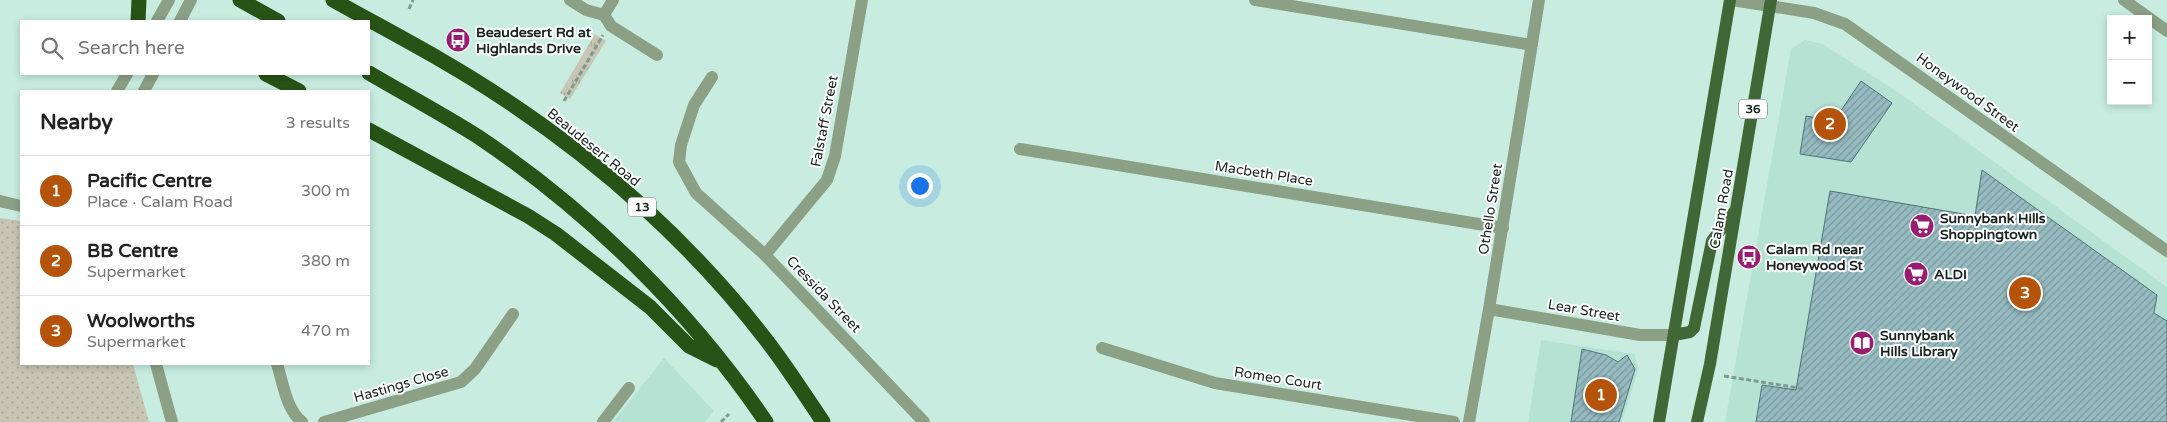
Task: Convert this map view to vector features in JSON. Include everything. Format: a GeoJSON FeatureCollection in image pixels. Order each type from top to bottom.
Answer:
{"type":"FeatureCollection","features":[{"type":"Feature","properties":{"kind":"highway"},"geometry":{"type":"LineString","coordinates":[[138,20],[139,0]]}},
{"type":"Feature","properties":{"kind":"highway"},"geometry":{"type":"LineString","coordinates":[[240,0],[276,20]]}},
{"type":"Feature","properties":{"kind":"highway","name":"Beaudesert Road"},"geometry":{"type":"LineString","coordinates":[[333,0],[367,20]]}},
{"type":"Feature","properties":{"kind":"highway","name":"Beaudesert Road"},"geometry":{"type":"LineString","coordinates":[[370,21],[502,98],[551,132],[624,191],[677,240],[725,290],[767,341],[823,422]]}},
{"type":"Feature","properties":{"kind":"highway"},"geometry":{"type":"LineString","coordinates":[[370,74],[477,137],[554,194],[601,234],[681,313],[723,362],[766,422]]}},
{"type":"Feature","properties":{"kind":"highway"},"geometry":{"type":"LineString","coordinates":[[268,75],[297,90]]}},
{"type":"Feature","properties":{"kind":"highway"},"geometry":{"type":"LineString","coordinates":[[370,131],[528,216],[556,234],[650,307],[689,346],[723,362]]}},
{"type":"Feature","properties":{"kind":"main road","name":"Calam Road"},"geometry":{"type":"LineString","coordinates":[[1659,422],[1731,0]]}},
{"type":"Feature","properties":{"kind":"main road","name":"Calam Road"},"geometry":{"type":"LineString","coordinates":[[1697,422],[1710,364],[1771,3]]}},
{"type":"Feature","properties":{"kind":"main road"},"geometry":{"type":"LineString","coordinates":[[1674,335],[1686,333],[1694,328],[1712,241],[1735,211]]}},
{"type":"Feature","properties":{"kind":"street"},"geometry":{"type":"LineString","coordinates":[[158,20],[168,0]]}},
{"type":"Feature","properties":{"kind":"street"},"geometry":{"type":"LineString","coordinates":[[181,20],[191,0]]}},
{"type":"Feature","properties":{"kind":"street"},"geometry":{"type":"LineString","coordinates":[[570,0],[586,10],[604,15],[611,26],[657,55]]}},
{"type":"Feature","properties":{"kind":"street"},"geometry":{"type":"LineString","coordinates":[[604,15],[613,0]]}},
{"type":"Feature","properties":{"kind":"street","name":"Falstaff Street"},"geometry":{"type":"LineString","coordinates":[[765,255],[828,180],[835,156],[862,0]]}},
{"type":"Feature","properties":{"kind":"street"},"geometry":{"type":"LineString","coordinates":[[1256,0],[1532,46]]}},
{"type":"Feature","properties":{"kind":"street","name":"Othello Street"},"geometry":{"type":"LineString","coordinates":[[1469,422],[1539,0]]}},
{"type":"Feature","properties":{"kind":"street","name":"Honeywood Street"},"geometry":{"type":"LineString","coordinates":[[1731,0],[1771,3],[1814,13],[1845,24],[2167,251]]}},
{"type":"Feature","properties":{"kind":"street"},"geometry":{"type":"LineString","coordinates":[[2124,0],[2167,31]]}},
{"type":"Feature","properties":{"kind":"street"},"geometry":{"type":"LineString","coordinates":[[118,90],[126,75]]}},
{"type":"Feature","properties":{"kind":"street"},"geometry":{"type":"LineString","coordinates":[[145,90],[152,75]]}},
{"type":"Feature","properties":{"kind":"street","name":"Cressida Street"},"geometry":{"type":"LineString","coordinates":[[712,77],[694,106],[681,145],[679,162],[696,193],[765,255],[924,422]]}},
{"type":"Feature","properties":{"kind":"street","name":"Macbeth Place"},"geometry":{"type":"LineString","coordinates":[[1020,149],[1502,228]]}},
{"type":"Feature","properties":{"kind":"street","name":"Lear Street"},"geometry":{"type":"LineString","coordinates":[[1489,309],[1640,335],[1674,335]]}},
{"type":"Feature","properties":{"kind":"street","name":"Hastings Close"},"geometry":{"type":"LineString","coordinates":[[324,422],[461,382],[475,369],[513,314]]}},
{"type":"Feature","properties":{"kind":"street","name":"Romeo Court"},"geometry":{"type":"LineString","coordinates":[[1102,348],[1215,383],[1454,422]]}},
{"type":"Feature","properties":{"kind":"street"},"geometry":{"type":"LineString","coordinates":[[156,365],[172,422]]}},
{"type":"Feature","properties":{"kind":"street"},"geometry":{"type":"LineString","coordinates":[[277,365],[289,403],[296,417],[302,422]]}},
{"type":"Feature","properties":{"kind":"street"},"geometry":{"type":"LineString","coordinates":[[603,422],[629,388]]}},
{"type":"Feature","properties":{"kind":"path"},"geometry":{"type":"LineString","coordinates":[[409,9],[413,0]]}},
{"type":"Feature","properties":{"kind":"path"},"geometry":{"type":"LineString","coordinates":[[564,101],[603,35],[611,26]]}},
{"type":"Feature","properties":{"kind":"path"},"geometry":{"type":"LineString","coordinates":[[1724,376],[1805,389]]}},
{"type":"Feature","properties":{"kind":"path"},"geometry":{"type":"LineString","coordinates":[[720,422],[730,414]]}},
{"type":"Feature","properties":{"kind":"shaded area","name":"Sunnybank Hills Shoppingtown"},"geometry":{"type":"Polygon","coordinates":[[[1805,40],[1823,44],[1902,95],[2167,287],[2167,422],[1725,422],[1791,49],[1805,40]]]}},
{"type":"Feature","properties":{"kind":"shaded area"},"geometry":{"type":"Polygon","coordinates":[[[1541,340],[1634,354],[1639,369],[1622,422],[1528,422],[1541,340]]]}},
{"type":"Feature","properties":{"kind":"shaded area"},"geometry":{"type":"Polygon","coordinates":[[[664,358],[714,411],[705,422],[613,422],[664,358]]]}},
{"type":"Feature","properties":{"kind":"green space"},"geometry":{"type":"Polygon","coordinates":[[[595,34],[606,41],[570,99],[560,93],[595,34]]]}},
{"type":"Feature","properties":{"kind":"green space"},"geometry":{"type":"Polygon","coordinates":[[[0,218],[20,221],[20,365],[133,365],[149,422],[0,422],[0,218]]]}},
{"type":"Feature","properties":{"kind":"building"},"geometry":{"type":"Polygon","coordinates":[[[1861,81],[1892,103],[1851,162],[1800,154],[1806,116],[1834,121],[1861,81]]]}},
{"type":"Feature","properties":{"kind":"building","name":"Sunnybank Hills Shoppingtown"},"geometry":{"type":"Polygon","coordinates":[[[1982,170],[2157,295],[2154,313],[2167,321],[2167,422],[1756,422],[1762,385],[1796,390],[1830,191],[1975,216],[1982,170]]]}},
{"type":"Feature","properties":{"kind":"building"},"geometry":{"type":"Polygon","coordinates":[[[1582,349],[1606,355],[1618,362],[1627,355],[1635,369],[1619,422],[1571,422],[1582,349]]]}},
{"type":"Feature","properties":{"kind":"place","name":"Beaudesert Rd at Highlands Drive"},"geometry":{"type":"Point","coordinates":[458,40]}},
{"type":"Feature","properties":{"kind":"place","name":"BB Centre"},"geometry":{"type":"Point","coordinates":[1830,124]}},
{"type":"Feature","properties":{"kind":"place","name":"Sunnybank Hills Shoppingtown"},"geometry":{"type":"Point","coordinates":[1922,226]}},
{"type":"Feature","properties":{"kind":"place","name":"Calam Rd near Honeywood St"},"geometry":{"type":"Point","coordinates":[1749,257]}},
{"type":"Feature","properties":{"kind":"place","name":"ALDI"},"geometry":{"type":"Point","coordinates":[1916,274]}},
{"type":"Feature","properties":{"kind":"place","name":"Woolworths"},"geometry":{"type":"Point","coordinates":[2025,293]}},
{"type":"Feature","properties":{"kind":"place","name":"Sunnybank Hills Library"},"geometry":{"type":"Point","coordinates":[1862,343]}},
{"type":"Feature","properties":{"kind":"place","name":"Pacific Centre"},"geometry":{"type":"Point","coordinates":[1601,395]}}]}
